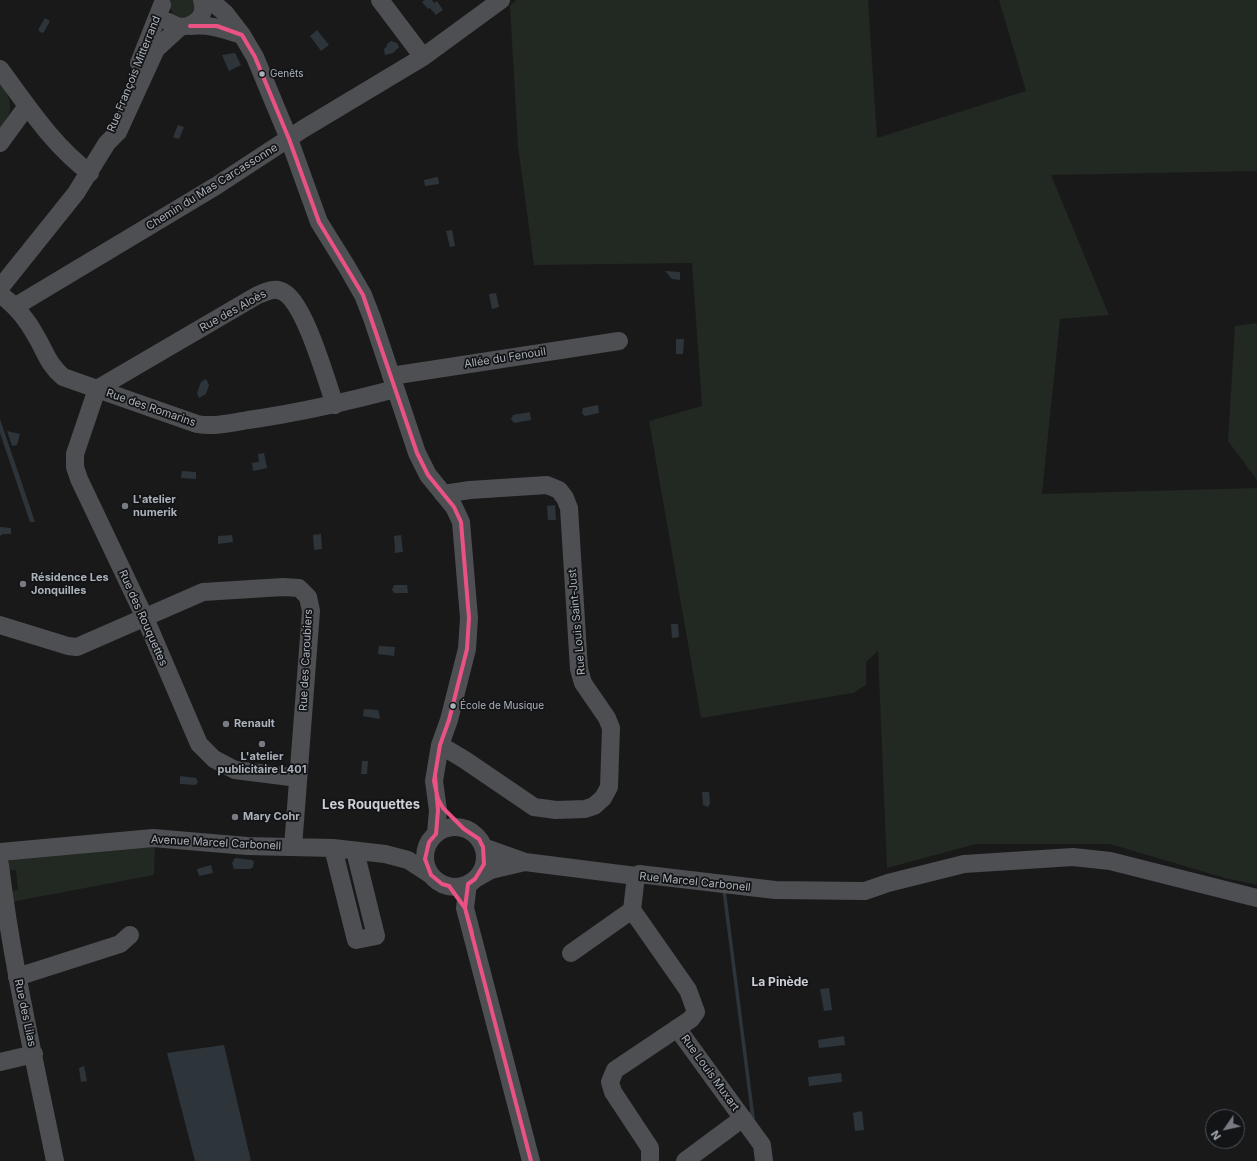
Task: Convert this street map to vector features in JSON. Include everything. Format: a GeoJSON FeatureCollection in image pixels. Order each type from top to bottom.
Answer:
{"type":"FeatureCollection","features":[{"type":"Feature","properties":{"kind":"street","name":"Rue François Mitterrand"},"geometry":{"type":"LineString","coordinates":[[0,288],[90,173],[108,143],[121,126],[156,49],[203,15],[204,6],[202,0]]}},
{"type":"Feature","properties":{"kind":"street"},"geometry":{"type":"LineString","coordinates":[[210,0],[225,13],[242,35],[255,57],[289,139],[319,222],[362,295],[372,318],[413,442],[428,475],[454,507],[461,522],[469,618],[467,649],[449,720],[440,745],[434,781],[438,798],[443,808],[464,829],[478,839],[483,847],[484,864],[472,881],[465,908]]}},
{"type":"Feature","properties":{"kind":"street"},"geometry":{"type":"LineString","coordinates":[[380,0],[423,57]]}},
{"type":"Feature","properties":{"kind":"street","name":"Chemin du Mas Carcassonne"},"geometry":{"type":"LineString","coordinates":[[16,306],[216,186],[289,139],[423,57],[501,0]]}},
{"type":"Feature","properties":{"kind":"street","name":"Rue François Mitterrand"},"geometry":{"type":"LineString","coordinates":[[108,143],[110,130],[128,92],[162,2]]}},
{"type":"Feature","properties":{"kind":"street"},"geometry":{"type":"LineString","coordinates":[[162,2],[164,18],[174,26],[217,26],[242,35]]}},
{"type":"Feature","properties":{"kind":"street"},"geometry":{"type":"LineString","coordinates":[[0,69],[27,106],[70,158],[90,173]]}},
{"type":"Feature","properties":{"kind":"street"},"geometry":{"type":"LineString","coordinates":[[0,142],[27,106]]}},
{"type":"Feature","properties":{"kind":"street","name":"Rue des Aloès"},"geometry":{"type":"LineString","coordinates":[[97,389],[256,296],[271,289],[284,292],[296,307],[312,337],[335,405]]}},
{"type":"Feature","properties":{"kind":"street"},"geometry":{"type":"LineString","coordinates":[[0,294],[16,306]]}},
{"type":"Feature","properties":{"kind":"street","name":"Rue des Romarins"},"geometry":{"type":"LineString","coordinates":[[16,306],[36,335],[52,367],[63,377],[197,424],[208,426],[277,416],[335,405],[393,382]]}},
{"type":"Feature","properties":{"kind":"street","name":"Allée du Fenouil"},"geometry":{"type":"LineString","coordinates":[[393,382],[620,341]]}},
{"type":"Feature","properties":{"kind":"street","name":"Rue des Rouquettes"},"geometry":{"type":"LineString","coordinates":[[97,389],[75,454],[76,467],[145,618],[196,738],[214,759],[235,770],[298,778]]}},
{"type":"Feature","properties":{"kind":"street","name":"Rue Louis Saint-Just"},"geometry":{"type":"LineString","coordinates":[[440,745],[465,760],[534,807],[556,810],[584,809],[598,802],[609,787],[611,728],[607,718],[583,684],[578,669],[569,508],[565,498],[559,490],[547,485],[470,490],[443,494]]}},
{"type":"Feature","properties":{"kind":"street","name":"Rue des Caroubiers"},"geometry":{"type":"LineString","coordinates":[[0,625],[68,646],[77,647],[203,592],[283,587],[299,588],[308,597],[311,611],[293,847]]}},
{"type":"Feature","properties":{"kind":"street"},"geometry":{"type":"LineString","coordinates":[[438,798],[432,838],[425,859],[431,875],[442,884],[449,886],[462,886],[472,881]]}},
{"type":"Feature","properties":{"kind":"street"},"geometry":{"type":"LineString","coordinates":[[432,838],[449,828],[464,829]]}},
{"type":"Feature","properties":{"kind":"street","name":"Avenue Marcel Carbonell"},"geometry":{"type":"LineString","coordinates":[[0,852],[153,838],[248,846],[333,848],[385,854],[408,860],[431,875]]}},
{"type":"Feature","properties":{"kind":"street","name":"Avenue Marcel Carbonell"},"geometry":{"type":"LineString","coordinates":[[385,854],[432,838]]}},
{"type":"Feature","properties":{"kind":"street","name":"Rue Marcel Carbonell"},"geometry":{"type":"LineString","coordinates":[[483,847],[526,862],[636,876],[639,874],[775,890],[865,891],[888,883],[964,864],[1073,857],[1110,861],[1257,898]]}},
{"type":"Feature","properties":{"kind":"street"},"geometry":{"type":"LineString","coordinates":[[333,848],[356,940],[376,936],[355,851]]}},
{"type":"Feature","properties":{"kind":"street","name":"Rue Marcel Carbonell"},"geometry":{"type":"LineString","coordinates":[[472,881],[491,870],[526,862]]}},
{"type":"Feature","properties":{"kind":"street","name":"Rue des Lilas"},"geometry":{"type":"LineString","coordinates":[[0,865],[7,923],[17,977],[55,1161]]}},
{"type":"Feature","properties":{"kind":"street"},"geometry":{"type":"LineString","coordinates":[[636,876],[632,910],[688,990],[695,1005],[696,1012],[691,1019],[615,1070],[610,1082],[614,1092],[650,1148],[650,1161]]}},
{"type":"Feature","properties":{"kind":"street"},"geometry":{"type":"LineString","coordinates":[[449,886],[465,908],[531,1161]]}},
{"type":"Feature","properties":{"kind":"street"},"geometry":{"type":"LineString","coordinates":[[571,953],[632,910]]}},
{"type":"Feature","properties":{"kind":"street"},"geometry":{"type":"LineString","coordinates":[[17,977],[120,944],[130,936]]}},
{"type":"Feature","properties":{"kind":"street","name":"Rue Louis Muxart"},"geometry":{"type":"LineString","coordinates":[[677,1028],[762,1145],[764,1161]]}},
{"type":"Feature","properties":{"kind":"street"},"geometry":{"type":"LineString","coordinates":[[0,1062],[34,1054]]}},
{"type":"Feature","properties":{"kind":"street","name":"Rue Louis Muxart"},"geometry":{"type":"LineString","coordinates":[[685,1161],[742,1118]]}},
{"type":"Feature","properties":{"kind":"shaded area"},"geometry":{"type":"Polygon","coordinates":[[[169,0],[197,0],[199,6],[188,18],[180,17],[174,14],[170,8],[169,0]]]}},
{"type":"Feature","properties":{"kind":"shaded area"},"geometry":{"type":"Polygon","coordinates":[[[425,0],[432,0],[434,3],[437,1],[443,10],[436,15],[422,2],[425,0]]]}},
{"type":"Feature","properties":{"kind":"shaded area"},"geometry":{"type":"Polygon","coordinates":[[[516,0],[868,0],[877,138],[1026,91],[999,0],[1257,0],[1257,171],[1051,175],[1109,315],[1060,319],[1042,494],[1257,488],[1257,885],[1225,878],[1110,844],[976,844],[887,868],[878,651],[866,662],[866,685],[853,693],[701,718],[649,421],[702,406],[692,263],[534,265],[518,146],[510,6],[516,0]]]}},
{"type":"Feature","properties":{"kind":"shaded area"},"geometry":{"type":"Polygon","coordinates":[[[45,18],[50,21],[42,33],[38,30],[45,18]]]}},
{"type":"Feature","properties":{"kind":"shaded area"},"geometry":{"type":"Polygon","coordinates":[[[317,30],[329,45],[321,51],[310,36],[317,30]]]}},
{"type":"Feature","properties":{"kind":"shaded area"},"geometry":{"type":"Polygon","coordinates":[[[391,41],[397,43],[399,47],[393,53],[385,55],[384,49],[391,41]]]}},
{"type":"Feature","properties":{"kind":"shaded area"},"geometry":{"type":"Polygon","coordinates":[[[235,53],[241,65],[229,71],[222,55],[235,53]]]}},
{"type":"Feature","properties":{"kind":"shaded area"},"geometry":{"type":"Polygon","coordinates":[[[0,79],[8,95],[10,107],[7,119],[0,135],[0,79]]]}},
{"type":"Feature","properties":{"kind":"shaded area"},"geometry":{"type":"Polygon","coordinates":[[[178,125],[184,127],[179,139],[173,137],[178,125]]]}},
{"type":"Feature","properties":{"kind":"shaded area"},"geometry":{"type":"Polygon","coordinates":[[[438,177],[439,184],[425,186],[424,180],[438,177]]]}},
{"type":"Feature","properties":{"kind":"shaded area"},"geometry":{"type":"Polygon","coordinates":[[[452,230],[455,246],[450,247],[446,231],[452,230]]]}},
{"type":"Feature","properties":{"kind":"shaded area"},"geometry":{"type":"Polygon","coordinates":[[[665,271],[680,272],[680,280],[672,279],[665,271]]]}},
{"type":"Feature","properties":{"kind":"shaded area"},"geometry":{"type":"Polygon","coordinates":[[[496,293],[499,307],[492,309],[489,294],[496,293]]]}},
{"type":"Feature","properties":{"kind":"shaded area"},"geometry":{"type":"Polygon","coordinates":[[[1257,323],[1257,480],[1228,441],[1235,326],[1257,323]]]}},
{"type":"Feature","properties":{"kind":"shaded area"},"geometry":{"type":"Polygon","coordinates":[[[676,339],[684,339],[683,354],[676,354],[676,339]]]}},
{"type":"Feature","properties":{"kind":"shaded area"},"geometry":{"type":"Polygon","coordinates":[[[206,379],[209,385],[206,394],[199,398],[197,393],[201,382],[206,379]]]}},
{"type":"Feature","properties":{"kind":"shaded area"},"geometry":{"type":"Polygon","coordinates":[[[598,405],[599,413],[585,416],[582,413],[583,408],[598,405]]]}},
{"type":"Feature","properties":{"kind":"shaded area"},"geometry":{"type":"Polygon","coordinates":[[[530,412],[531,420],[514,423],[511,419],[513,415],[530,412]]]}},
{"type":"Feature","properties":{"kind":"shaded area"},"geometry":{"type":"Polygon","coordinates":[[[0,419],[35,522],[30,522],[0,433],[0,419]]]}},
{"type":"Feature","properties":{"kind":"shaded area"},"geometry":{"type":"Polygon","coordinates":[[[7,431],[20,434],[17,445],[12,446],[7,431]]]}},
{"type":"Feature","properties":{"kind":"shaded area"},"geometry":{"type":"Polygon","coordinates":[[[264,453],[267,468],[253,471],[252,463],[259,462],[258,454],[264,453]]]}},
{"type":"Feature","properties":{"kind":"shaded area"},"geometry":{"type":"Polygon","coordinates":[[[182,471],[196,472],[196,479],[181,478],[182,471]]]}},
{"type":"Feature","properties":{"kind":"shaded area"},"geometry":{"type":"Polygon","coordinates":[[[555,505],[556,520],[548,520],[547,506],[555,505]]]}},
{"type":"Feature","properties":{"kind":"shaded area"},"geometry":{"type":"Polygon","coordinates":[[[0,527],[11,528],[11,534],[3,534],[0,536],[0,527]]]}},
{"type":"Feature","properties":{"kind":"shaded area"},"geometry":{"type":"Polygon","coordinates":[[[321,534],[322,549],[314,550],[313,535],[321,534]]]}},
{"type":"Feature","properties":{"kind":"shaded area"},"geometry":{"type":"Polygon","coordinates":[[[232,535],[233,542],[218,544],[218,536],[232,535]]]}},
{"type":"Feature","properties":{"kind":"shaded area"},"geometry":{"type":"Polygon","coordinates":[[[401,535],[403,552],[394,553],[394,536],[401,535]]]}},
{"type":"Feature","properties":{"kind":"shaded area"},"geometry":{"type":"Polygon","coordinates":[[[394,585],[407,585],[408,593],[394,593],[392,590],[394,585]]]}},
{"type":"Feature","properties":{"kind":"shaded area"},"geometry":{"type":"Polygon","coordinates":[[[671,624],[678,624],[679,637],[672,638],[671,624]]]}},
{"type":"Feature","properties":{"kind":"shaded area"},"geometry":{"type":"Polygon","coordinates":[[[379,646],[395,647],[394,656],[378,654],[379,646]]]}},
{"type":"Feature","properties":{"kind":"shaded area"},"geometry":{"type":"Polygon","coordinates":[[[364,709],[378,710],[380,717],[379,719],[363,716],[364,709]]]}},
{"type":"Feature","properties":{"kind":"shaded area"},"geometry":{"type":"Polygon","coordinates":[[[362,761],[368,761],[367,774],[361,774],[362,761]]]}},
{"type":"Feature","properties":{"kind":"shaded area"},"geometry":{"type":"Polygon","coordinates":[[[180,776],[196,778],[198,782],[196,785],[180,784],[180,776]]]}},
{"type":"Feature","properties":{"kind":"shaded area"},"geometry":{"type":"Polygon","coordinates":[[[702,792],[709,792],[710,803],[708,807],[703,805],[702,792]]]}},
{"type":"Feature","properties":{"kind":"shaded area"},"geometry":{"type":"Polygon","coordinates":[[[155,845],[154,875],[11,902],[9,891],[18,890],[16,870],[6,871],[6,857],[155,845]]]}},
{"type":"Feature","properties":{"kind":"shaded area"},"geometry":{"type":"Polygon","coordinates":[[[235,858],[252,860],[254,862],[253,867],[250,869],[234,869],[232,863],[235,858]]]}},
{"type":"Feature","properties":{"kind":"shaded area"},"geometry":{"type":"Polygon","coordinates":[[[211,865],[213,873],[199,876],[197,869],[211,865]]]}},
{"type":"Feature","properties":{"kind":"shaded area"},"geometry":{"type":"Polygon","coordinates":[[[829,988],[832,1010],[824,1011],[820,989],[829,988]]]}},
{"type":"Feature","properties":{"kind":"shaded area"},"geometry":{"type":"Polygon","coordinates":[[[844,1036],[845,1045],[819,1048],[818,1040],[844,1036]]]}},
{"type":"Feature","properties":{"kind":"shaded area"},"geometry":{"type":"Polygon","coordinates":[[[224,1045],[251,1161],[195,1161],[167,1053],[224,1045]]]}},
{"type":"Feature","properties":{"kind":"shaded area"},"geometry":{"type":"Polygon","coordinates":[[[84,1066],[87,1081],[81,1082],[79,1068],[84,1066]]]}},
{"type":"Feature","properties":{"kind":"shaded area"},"geometry":{"type":"Polygon","coordinates":[[[841,1073],[842,1082],[809,1086],[808,1077],[841,1073]]]}},
{"type":"Feature","properties":{"kind":"shaded area"},"geometry":{"type":"Polygon","coordinates":[[[862,1111],[864,1130],[855,1131],[853,1113],[862,1111]]]}},
{"type":"Feature","properties":{"kind":"waterway"},"geometry":{"type":"LineString","coordinates":[[724,890],[753,1118]]}},
{"type":"Feature","properties":{"kind":"transit line"},"geometry":{"type":"LineString","coordinates":[[190,26],[217,26],[242,35],[255,57],[289,139],[319,222],[363,295],[417,453],[428,475],[454,507],[461,522],[469,618],[467,649],[449,720],[440,745],[434,781],[438,799],[443,808],[464,829],[479,839],[483,847],[484,864],[475,879],[468,884],[465,908],[531,1161]]}},
{"type":"Feature","properties":{"kind":"transit line"},"geometry":{"type":"LineString","coordinates":[[435,776],[438,810],[436,834],[429,842],[425,859],[431,875],[442,884],[449,886],[465,908],[472,933]]}},
{"type":"Feature","properties":{"kind":"place","name":"Genêts"},"geometry":{"type":"Point","coordinates":[262,74]}},
{"type":"Feature","properties":{"kind":"place","name":"L'atelier numerik"},"geometry":{"type":"Point","coordinates":[125,506]}},
{"type":"Feature","properties":{"kind":"place","name":"Résidence Les Jonquilles"},"geometry":{"type":"Point","coordinates":[23,584]}},
{"type":"Feature","properties":{"kind":"place","name":"École de Musique"},"geometry":{"type":"Point","coordinates":[453,706]}},
{"type":"Feature","properties":{"kind":"place","name":"Renault"},"geometry":{"type":"Point","coordinates":[226,724]}},
{"type":"Feature","properties":{"kind":"place","name":"L'atelier publicitaire L401"},"geometry":{"type":"Point","coordinates":[262,744]}},
{"type":"Feature","properties":{"kind":"place","name":"Mary Cohr"},"geometry":{"type":"Point","coordinates":[235,817]}},
{"type":"Feature","properties":{"kind":"district","name":"Les Rouquettes"},"geometry":{"type":"Point","coordinates":[371,805]}},
{"type":"Feature","properties":{"kind":"district","name":"La Pinède"},"geometry":{"type":"Point","coordinates":[780,982]}}]}
